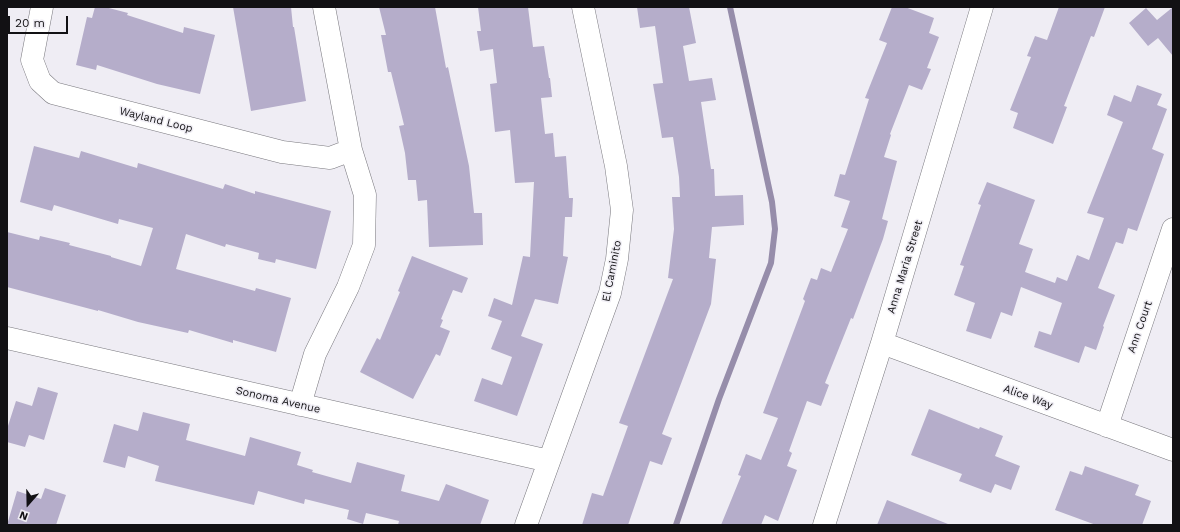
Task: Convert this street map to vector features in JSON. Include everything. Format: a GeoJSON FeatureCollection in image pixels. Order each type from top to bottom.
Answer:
{"type":"FeatureCollection","features":[{"type":"Feature","properties":{"kind":"street","name":"Wayland Loop"},"geometry":{"type":"LineString","coordinates":[[42,7],[32,60],[40,81],[53,93],[282,152],[330,158],[351,150]]}},
{"type":"Feature","properties":{"kind":"street"},"geometry":{"type":"LineString","coordinates":[[300,405],[315,354],[348,287],[364,245],[365,195],[351,150],[324,7]]}},
{"type":"Feature","properties":{"kind":"street","name":"El Caminito"},"geometry":{"type":"LineString","coordinates":[[526,525],[610,294],[617,259],[622,210],[616,166],[584,7]]}},
{"type":"Feature","properties":{"kind":"street","name":"Anna Maria Street"},"geometry":{"type":"LineString","coordinates":[[824,525],[882,343],[982,7]]}},
{"type":"Feature","properties":{"kind":"street","name":"Ann Court"},"geometry":{"type":"LineString","coordinates":[[1107,426],[1173,229]]}},
{"type":"Feature","properties":{"kind":"street","name":"Sonoma Avenue"},"geometry":{"type":"LineString","coordinates":[[7,338],[549,461]]}},
{"type":"Feature","properties":{"kind":"street","name":"Alice Way"},"geometry":{"type":"LineString","coordinates":[[882,343],[1173,450]]}},
{"type":"Feature","properties":{"kind":"building"},"geometry":{"type":"Polygon","coordinates":[[[95,7],[105,7],[128,13],[127,15],[183,33],[184,27],[215,35],[200,94],[157,84],[97,65],[96,70],[76,65],[87,17],[92,18],[95,7]]]}},
{"type":"Feature","properties":{"kind":"building"},"geometry":{"type":"Polygon","coordinates":[[[233,7],[291,7],[306,101],[251,111],[233,7]]]}},
{"type":"Feature","properties":{"kind":"building"},"geometry":{"type":"Polygon","coordinates":[[[379,7],[435,7],[446,68],[448,67],[469,166],[474,213],[482,213],[483,245],[429,247],[427,200],[418,201],[416,180],[408,180],[405,153],[399,126],[404,125],[391,72],[388,72],[381,35],[386,35],[379,7]]]}},
{"type":"Feature","properties":{"kind":"building"},"geometry":{"type":"Polygon","coordinates":[[[478,7],[528,7],[533,47],[544,46],[550,78],[552,97],[541,98],[545,134],[553,133],[555,157],[566,156],[569,198],[573,198],[572,217],[565,217],[563,256],[568,257],[558,304],[535,299],[521,336],[543,344],[517,416],[474,401],[482,378],[502,385],[512,357],[491,349],[502,321],[488,316],[494,298],[512,305],[523,256],[530,257],[534,182],[515,183],[510,130],[495,132],[490,84],[497,83],[493,49],[480,51],[477,31],[481,31],[478,7]]]}},
{"type":"Feature","properties":{"kind":"building"},"geometry":{"type":"Polygon","coordinates":[[[637,7],[689,7],[696,43],[683,46],[689,81],[712,78],[716,100],[701,102],[711,169],[714,169],[715,196],[743,195],[744,225],[712,227],[709,258],[716,259],[711,304],[662,434],[672,438],[662,465],[650,461],[628,525],[582,525],[592,493],[603,496],[628,426],[619,423],[673,279],[668,278],[674,229],[672,197],[680,197],[679,177],[673,137],[662,138],[653,84],[663,83],[655,26],[640,28],[637,7]]]}},
{"type":"Feature","properties":{"kind":"building"},"geometry":{"type":"Polygon","coordinates":[[[892,7],[905,7],[934,18],[929,33],[939,37],[927,68],[931,69],[922,90],[909,85],[890,134],[891,135],[884,157],[897,161],[882,219],[888,221],[883,239],[853,319],[851,318],[825,383],[829,385],[821,406],[807,401],[789,451],[792,453],[787,466],[797,470],[778,521],[765,515],[761,525],[721,525],[741,476],[738,475],[746,454],[761,460],[778,418],[763,413],[805,301],[803,299],[811,278],[817,280],[821,268],[831,272],[848,229],[841,227],[850,201],[834,196],[840,174],[845,175],[869,99],[865,98],[887,43],[879,40],[892,7]]]}},
{"type":"Feature","properties":{"kind":"building"},"geometry":{"type":"Polygon","coordinates":[[[1059,7],[1105,7],[1094,37],[1091,36],[1064,106],[1067,107],[1053,144],[1013,128],[1018,113],[1010,110],[1031,57],[1027,56],[1035,36],[1047,40],[1059,7]]]}},
{"type":"Feature","properties":{"kind":"building"},"geometry":{"type":"Polygon","coordinates":[[[1173,7],[1173,56],[1158,38],[1148,46],[1129,23],[1146,8],[1157,20],[1173,7]]]}},
{"type":"Feature","properties":{"kind":"building"},"geometry":{"type":"Polygon","coordinates":[[[1137,85],[1162,94],[1157,105],[1167,109],[1152,149],[1164,154],[1137,231],[1128,228],[1123,244],[1116,242],[1098,288],[1115,295],[1103,326],[1104,327],[1096,350],[1085,346],[1079,363],[1034,347],[1039,331],[1051,335],[1062,303],[1021,287],[1012,316],[1001,312],[991,339],[966,331],[975,303],[954,295],[964,266],[960,265],[981,205],[978,204],[987,182],[1035,200],[1019,244],[1033,249],[1025,272],[1055,283],[1057,277],[1067,281],[1077,255],[1089,260],[1104,218],[1087,213],[1123,122],[1107,115],[1114,95],[1131,102],[1137,85]]]}},
{"type":"Feature","properties":{"kind":"building"},"geometry":{"type":"Polygon","coordinates":[[[34,146],[79,158],[81,151],[137,168],[138,163],[223,189],[225,184],[255,194],[255,191],[331,211],[316,269],[276,259],[275,263],[258,259],[259,253],[226,244],[225,247],[186,234],[176,269],[255,291],[256,288],[291,298],[276,352],[233,340],[233,343],[189,330],[188,333],[138,322],[98,310],[7,287],[7,232],[39,240],[40,236],[70,243],[69,245],[141,266],[153,228],[119,219],[118,224],[54,205],[52,211],[20,202],[34,146]]]}},
{"type":"Feature","properties":{"kind":"building"},"geometry":{"type":"Polygon","coordinates":[[[412,256],[468,278],[462,293],[453,290],[441,319],[443,320],[440,327],[450,331],[440,356],[436,354],[413,399],[360,372],[377,338],[380,340],[400,292],[398,291],[412,256]]]}},
{"type":"Feature","properties":{"kind":"building"},"geometry":{"type":"Polygon","coordinates":[[[38,387],[58,393],[44,440],[29,435],[25,447],[7,442],[7,429],[16,401],[32,406],[38,387]]]}},
{"type":"Feature","properties":{"kind":"building"},"geometry":{"type":"Polygon","coordinates":[[[929,409],[979,429],[980,427],[1003,436],[995,456],[1020,466],[1011,490],[995,484],[991,493],[959,481],[962,474],[911,455],[929,409]]]}},
{"type":"Feature","properties":{"kind":"building"},"geometry":{"type":"Polygon","coordinates":[[[143,412],[190,424],[186,440],[245,456],[250,437],[301,452],[297,465],[313,470],[312,472],[351,483],[357,462],[405,475],[401,491],[439,501],[446,484],[489,500],[480,525],[398,525],[399,521],[366,513],[363,524],[347,519],[349,510],[305,499],[304,504],[258,491],[254,505],[155,481],[159,466],[128,456],[125,468],[103,462],[114,424],[138,431],[143,412]]]}},
{"type":"Feature","properties":{"kind":"building"},"geometry":{"type":"Polygon","coordinates":[[[1085,466],[1139,485],[1135,495],[1151,501],[1142,525],[1096,525],[1055,510],[1070,471],[1082,475],[1085,466]]]}},
{"type":"Feature","properties":{"kind":"building"},"geometry":{"type":"Polygon","coordinates":[[[45,488],[66,495],[56,525],[7,525],[17,491],[41,499],[45,488]]]}},
{"type":"Feature","properties":{"kind":"building"},"geometry":{"type":"Polygon","coordinates":[[[887,500],[948,524],[948,525],[877,525],[887,500]]]}},
{"type":"Feature","properties":{"kind":"waterway"},"geometry":{"type":"LineString","coordinates":[[676,525],[719,399],[771,263],[775,229],[772,202],[730,7]]}}]}
